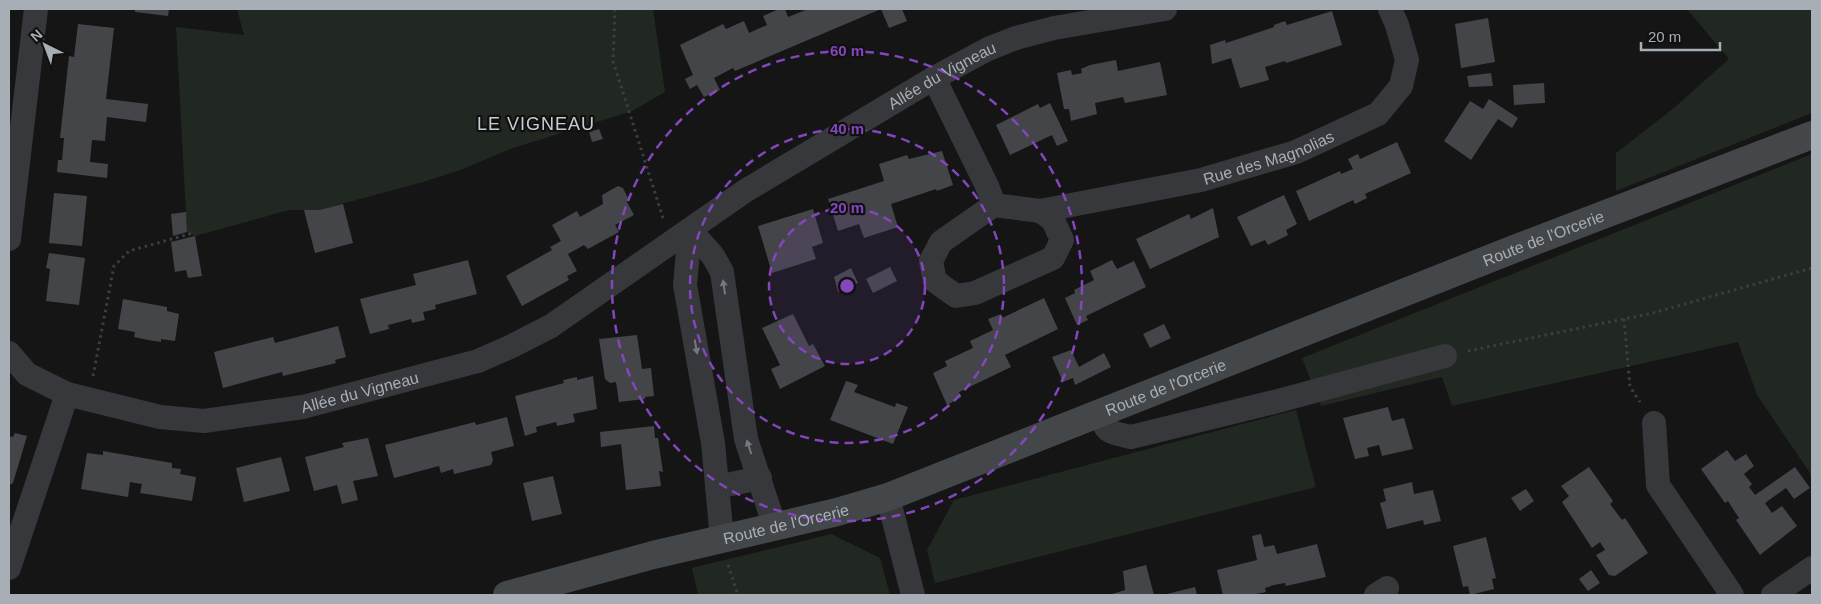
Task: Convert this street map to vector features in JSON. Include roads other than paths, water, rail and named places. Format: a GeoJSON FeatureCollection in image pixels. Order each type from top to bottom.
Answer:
{"type":"FeatureCollection","features":[{"type":"Feature","properties":{"kind":"street"},"geometry":{"type":"LineString","coordinates":[[9,239],[36,9]]}},
{"type":"Feature","properties":{"kind":"street","name":"Allée du Vigneau"},"geometry":{"type":"LineString","coordinates":[[9,354],[27,374],[78,396],[160,417],[204,421],[303,407],[459,366],[510,348],[551,326],[744,191],[934,78],[988,49],[1016,38],[1054,28],[1165,9]]}},
{"type":"Feature","properties":{"kind":"street","name":"Rue des Magnolias"},"geometry":{"type":"LineString","coordinates":[[994,206],[1040,211],[1201,180],[1296,152],[1378,114],[1401,86],[1407,60],[1398,24],[1390,9]]}},
{"type":"Feature","properties":{"kind":"street"},"geometry":{"type":"LineString","coordinates":[[934,78],[987,186],[994,206],[942,242],[931,261],[935,281],[956,296],[975,294],[1052,258],[1062,240],[1053,220],[1040,211]]}},
{"type":"Feature","properties":{"kind":"street","name":"Route de l'Orcerie"},"geometry":{"type":"LineString","coordinates":[[507,595],[888,497],[1812,135]]}},
{"type":"Feature","properties":{"kind":"street"},"geometry":{"type":"LineString","coordinates":[[680,236],[714,256],[722,272],[746,439],[775,527]]}},
{"type":"Feature","properties":{"kind":"street"},"geometry":{"type":"LineString","coordinates":[[680,236],[685,285],[713,443],[722,539]]}},
{"type":"Feature","properties":{"kind":"street"},"geometry":{"type":"LineString","coordinates":[[1100,413],[1103,426],[1110,432],[1130,437],[1274,402],[1445,356]]}},
{"type":"Feature","properties":{"kind":"street"},"geometry":{"type":"LineString","coordinates":[[9,568],[78,396]]}},
{"type":"Feature","properties":{"kind":"street"},"geometry":{"type":"LineString","coordinates":[[1654,424],[1658,485],[1732,595]]}},
{"type":"Feature","properties":{"kind":"street"},"geometry":{"type":"LineString","coordinates":[[717,487],[760,478]]}},
{"type":"Feature","properties":{"kind":"street"},"geometry":{"type":"LineString","coordinates":[[888,497],[913,595]]}},
{"type":"Feature","properties":{"kind":"street"},"geometry":{"type":"LineString","coordinates":[[1773,595],[1812,568]]}},
{"type":"Feature","properties":{"kind":"district","name":"LE VIGNEAU"},"geometry":{"type":"Point","coordinates":[536,124]}}]}
